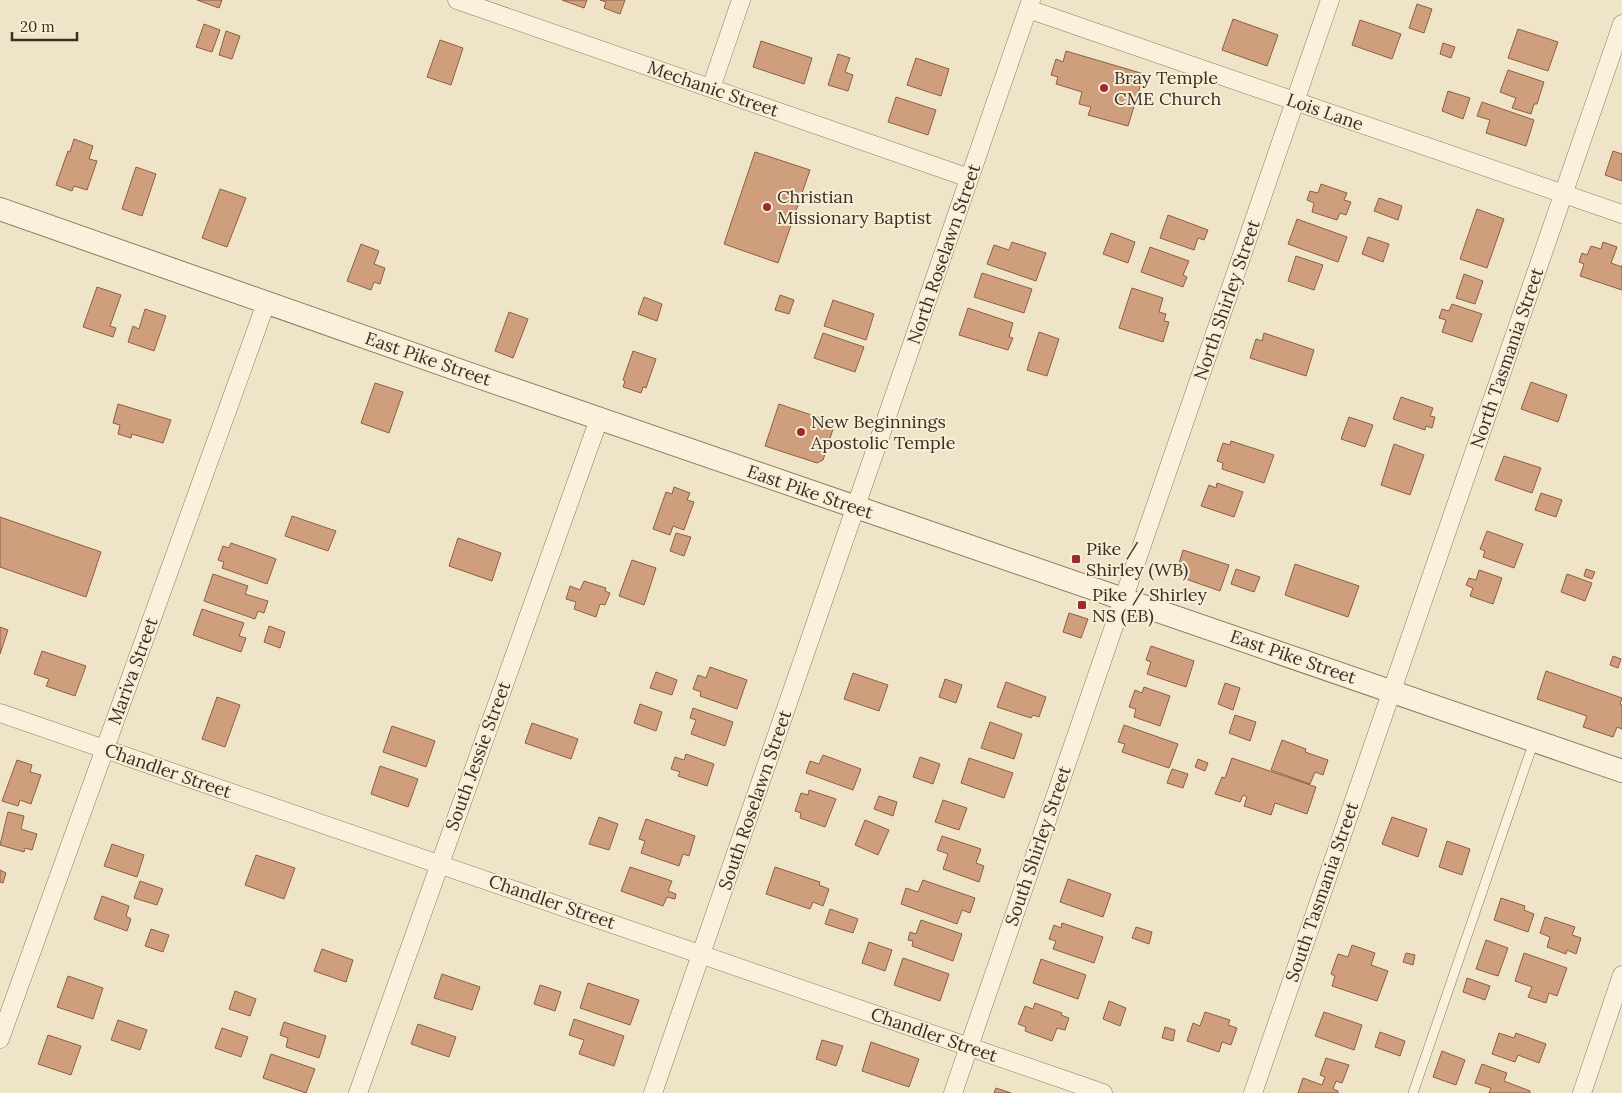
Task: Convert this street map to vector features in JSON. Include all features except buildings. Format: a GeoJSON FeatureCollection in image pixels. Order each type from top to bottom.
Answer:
{"type":"FeatureCollection","features":[{"type":"Feature","properties":{"kind":"street","name":"Mechanic Street"},"geometry":{"type":"LineString","coordinates":[[457,0],[970,178]]}},
{"type":"Feature","properties":{"kind":"street"},"geometry":{"type":"LineString","coordinates":[[710,88],[741,0]]}},
{"type":"Feature","properties":{"kind":"street","name":"North Shirley Street"},"geometry":{"type":"LineString","coordinates":[[1124,600],[1330,0]]}},
{"type":"Feature","properties":{"kind":"street","name":"Lois Lane"},"geometry":{"type":"LineString","coordinates":[[1029,5],[1295,101],[1622,214]]}},
{"type":"Feature","properties":{"kind":"street","name":"North Roselawn Street"},"geometry":{"type":"LineString","coordinates":[[856,507],[1029,5]]}},
{"type":"Feature","properties":{"kind":"street","name":"North Tasmania Street"},"geometry":{"type":"LineString","coordinates":[[1392,691],[1622,24]]}},
{"type":"Feature","properties":{"kind":"street","name":"East Pike Street"},"geometry":{"type":"LineString","coordinates":[[0,209],[599,419],[1622,771]]}},
{"type":"Feature","properties":{"kind":"street","name":"Mariva Street"},"geometry":{"type":"LineString","coordinates":[[0,1039],[266,303]]}},
{"type":"Feature","properties":{"kind":"street","name":"South Jessie Street"},"geometry":{"type":"LineString","coordinates":[[358,1093],[599,419]]}},
{"type":"Feature","properties":{"kind":"street","name":"South Roselawn Street"},"geometry":{"type":"LineString","coordinates":[[653,1093],[856,507]]}},
{"type":"Feature","properties":{"kind":"street","name":"South Shirley Street"},"geometry":{"type":"LineString","coordinates":[[953,1093],[1124,600]]}},
{"type":"Feature","properties":{"kind":"street","name":"South Tasmania Street"},"geometry":{"type":"LineString","coordinates":[[1253,1093],[1392,691]]}},
{"type":"Feature","properties":{"kind":"street","name":"Chandler Street"},"geometry":{"type":"LineString","coordinates":[[0,714],[1102,1093]]}},
{"type":"Feature","properties":{"kind":"street"},"geometry":{"type":"LineString","coordinates":[[1582,1093],[1622,975]]}},
{"type":"Feature","properties":{"kind":"lane"},"geometry":{"type":"LineString","coordinates":[[1413,1093],[1534,741]]}},
{"type":"Feature","properties":{"kind":"place","name":"Bray Temple CME Church"},"geometry":{"type":"Point","coordinates":[1104,88]}},
{"type":"Feature","properties":{"kind":"place","name":"Christian Missionary Baptist"},"geometry":{"type":"Point","coordinates":[767,207]}},
{"type":"Feature","properties":{"kind":"place","name":"New Beginnings Apostolic Temple"},"geometry":{"type":"Point","coordinates":[801,432]}},
{"type":"Feature","properties":{"kind":"place","name":"Pike / Shirley (WB)"},"geometry":{"type":"Point","coordinates":[1076,559]}},
{"type":"Feature","properties":{"kind":"place","name":"Pike / Shirley NS (EB)"},"geometry":{"type":"Point","coordinates":[1082,605]}}]}
